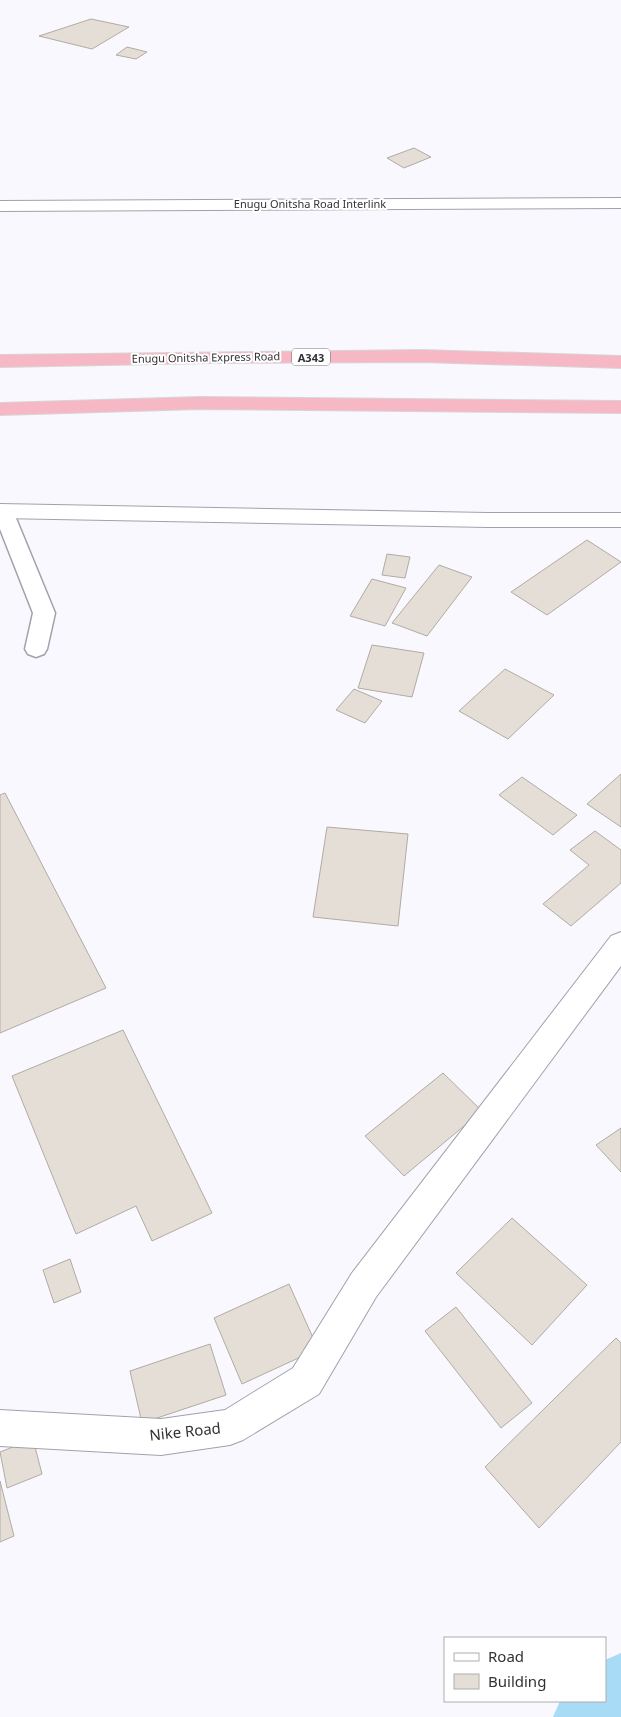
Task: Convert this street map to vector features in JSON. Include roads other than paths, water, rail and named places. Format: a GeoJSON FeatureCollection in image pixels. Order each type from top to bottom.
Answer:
{"type":"FeatureCollection","features":[{"type":"Feature","properties":{"kind":"highway","name":"Enugu Onitsha Express Road"},"geometry":{"type":"LineString","coordinates":[[0,361],[422,356],[621,362]]}},
{"type":"Feature","properties":{"kind":"highway"},"geometry":{"type":"LineString","coordinates":[[0,409],[199,403],[621,407]]}},
{"type":"Feature","properties":{"kind":"street","name":"Enugu Onitsha Road Interlink"},"geometry":{"type":"LineString","coordinates":[[0,206],[621,203]]}},
{"type":"Feature","properties":{"kind":"street"},"geometry":{"type":"LineString","coordinates":[[1,511],[488,520],[621,520]]}},
{"type":"Feature","properties":{"kind":"street","name":"Nike Road"},"geometry":{"type":"LineString","coordinates":[[0,1428],[160,1437],[230,1427],[306,1381],[364,1285],[621,944]]}},
{"type":"Feature","properties":{"kind":"lane"},"geometry":{"type":"LineString","coordinates":[[1,511],[44,613],[36,649]]}},
{"type":"Feature","properties":{"kind":"waterway"},"geometry":{"type":"LineString","coordinates":[[610,1717],[621,1710]]}}]}
